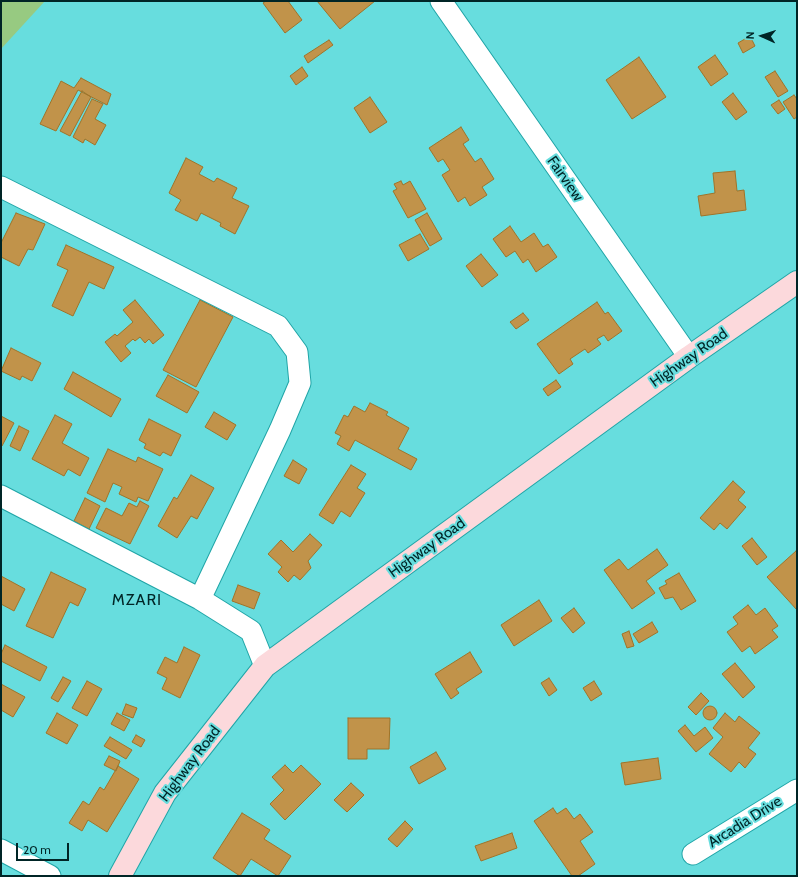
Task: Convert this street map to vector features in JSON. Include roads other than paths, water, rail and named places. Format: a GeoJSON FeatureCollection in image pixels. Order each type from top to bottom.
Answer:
{"type":"FeatureCollection","features":[{"type":"Feature","properties":{"kind":"street","name":"Fairview"},"geometry":{"type":"LineString","coordinates":[[441,1],[689,357]]}},
{"type":"Feature","properties":{"kind":"street"},"geometry":{"type":"LineString","coordinates":[[1,187],[278,326],[297,352],[300,383],[280,430],[200,599]]}},
{"type":"Feature","properties":{"kind":"street","name":"Highway Road"},"geometry":{"type":"LineString","coordinates":[[120,876],[165,793],[265,666],[689,357],[797,282]]}},
{"type":"Feature","properties":{"kind":"street"},"geometry":{"type":"LineString","coordinates":[[1,496],[200,599],[251,631],[265,666]]}},
{"type":"Feature","properties":{"kind":"street","name":"Arcadia Drive"},"geometry":{"type":"LineString","coordinates":[[693,854],[797,790]]}},
{"type":"Feature","properties":{"kind":"street"},"geometry":{"type":"LineString","coordinates":[[1,850],[50,876]]}},
{"type":"Feature","properties":{"kind":"district","name":"MZARI"},"geometry":{"type":"Point","coordinates":[137,600]}}]}
